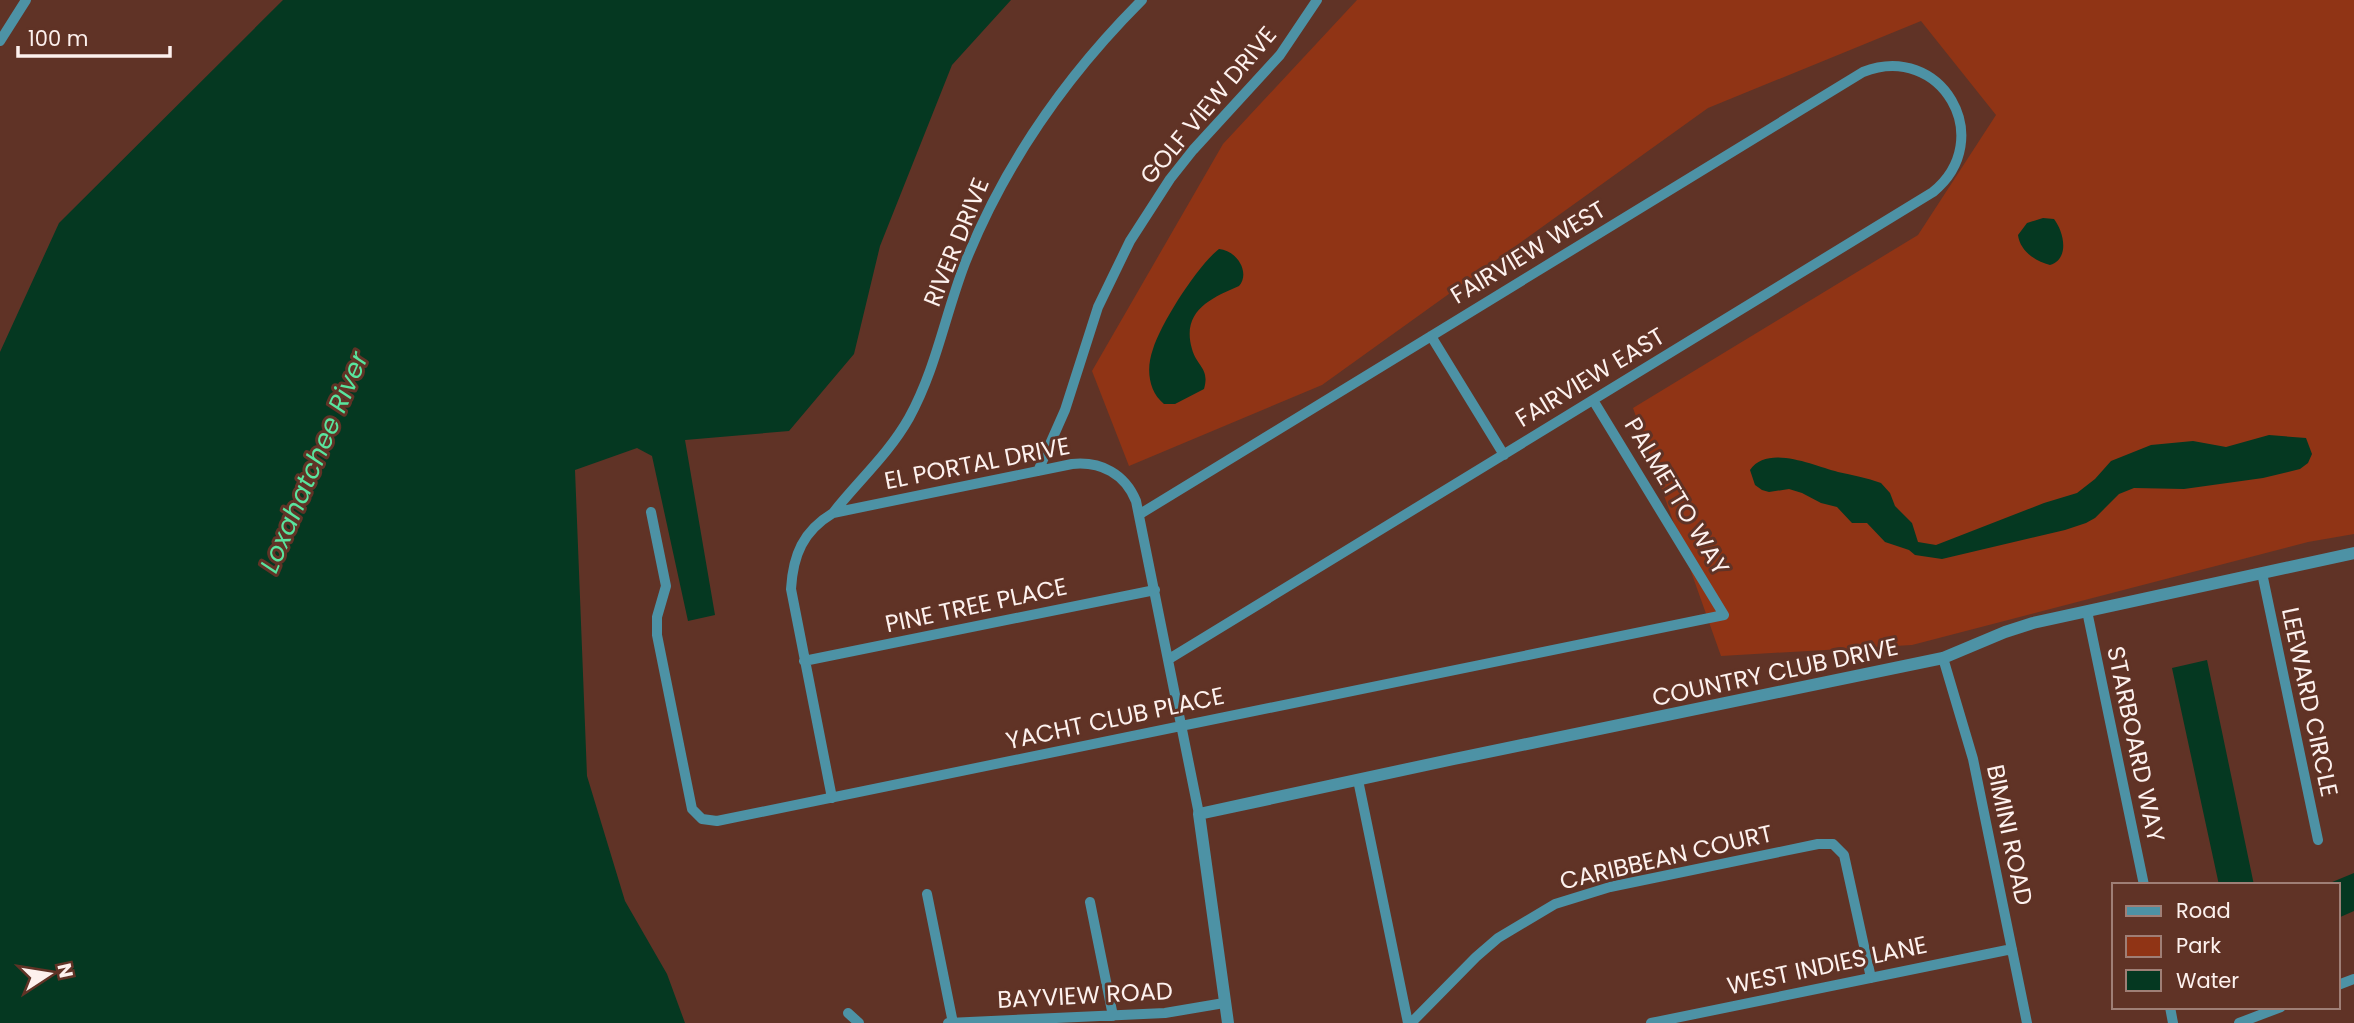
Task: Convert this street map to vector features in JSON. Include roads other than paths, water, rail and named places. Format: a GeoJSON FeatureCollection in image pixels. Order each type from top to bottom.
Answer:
{"type":"FeatureCollection","features":[{"type":"Feature","properties":{"kind":"street"},"geometry":{"type":"LineString","coordinates":[[0,41],[26,0]]}},
{"type":"Feature","properties":{"kind":"street","name":"RIVER DRIVE"},"geometry":{"type":"LineString","coordinates":[[833,513],[881,460],[908,419],[932,369],[954,294],[981,227],[1022,149],[1068,82],[1142,0]]}},
{"type":"Feature","properties":{"kind":"street","name":"GOLF VIEW DRIVE"},"geometry":{"type":"LineString","coordinates":[[1038,471],[1065,410],[1098,307],[1129,241],[1170,178],[1193,149],[1280,55],[1317,0]]}},
{"type":"Feature","properties":{"kind":"street","name":"FAIRVIEW WEST"},"geometry":{"type":"LineString","coordinates":[[1139,514],[1863,72],[1886,66],[1902,66],[1925,74],[1944,89]]}},
{"type":"Feature","properties":{"kind":"street","name":"FAIRVIEW EAST"},"geometry":{"type":"LineString","coordinates":[[1169,659],[1939,187],[1957,161],[1962,133],[1957,109],[1944,89]]}},
{"type":"Feature","properties":{"kind":"street"},"geometry":{"type":"LineString","coordinates":[[1431,336],[1504,455]]}},
{"type":"Feature","properties":{"kind":"street","name":"PALMETTO WAY"},"geometry":{"type":"LineString","coordinates":[[1593,400],[1724,615]]}},
{"type":"Feature","properties":{"kind":"street","name":"EL PORTAL DRIVE"},"geometry":{"type":"LineString","coordinates":[[833,513],[1081,463],[1102,466],[1126,482],[1139,514],[1199,814]]}},
{"type":"Feature","properties":{"kind":"street","name":"YACHT CLUB PLACE"},"geometry":{"type":"LineString","coordinates":[[651,512],[666,586],[657,617],[657,635],[692,809],[702,819],[717,821],[1724,615]]}},
{"type":"Feature","properties":{"kind":"street"},"geometry":{"type":"LineString","coordinates":[[832,798],[791,589],[795,560],[801,546],[817,522],[833,513]]}},
{"type":"Feature","properties":{"kind":"street","name":"COUNTRY CLUB DRIVE"},"geometry":{"type":"LineString","coordinates":[[1199,814],[1942,658],[2005,632],[2087,611],[2354,553]]}},
{"type":"Feature","properties":{"kind":"street","name":"LEEWARD CIRCLE"},"geometry":{"type":"LineString","coordinates":[[2262,573],[2318,840]]}},
{"type":"Feature","properties":{"kind":"street","name":"PINE TREE PLACE"},"geometry":{"type":"LineString","coordinates":[[804,661],[1155,590]]}},
{"type":"Feature","properties":{"kind":"street","name":"STARBOARD WAY"},"geometry":{"type":"LineString","coordinates":[[2087,611],[2144,883]]}},
{"type":"Feature","properties":{"kind":"street","name":"BIMINI ROAD"},"geometry":{"type":"LineString","coordinates":[[1942,658],[1973,759],[2027,1023]]}},
{"type":"Feature","properties":{"kind":"street"},"geometry":{"type":"LineString","coordinates":[[1358,780],[1410,1023]]}},
{"type":"Feature","properties":{"kind":"street"},"geometry":{"type":"LineString","coordinates":[[1199,814],[1228,1023]]}},
{"type":"Feature","properties":{"kind":"street","name":"CARIBBEAN COURT"},"geometry":{"type":"LineString","coordinates":[[1410,1023],[1498,938],[1555,904],[1610,887],[1818,844],[1833,844],[1844,855],[1871,978]]}},
{"type":"Feature","properties":{"kind":"street"},"geometry":{"type":"LineString","coordinates":[[927,894],[953,1023]]}},
{"type":"Feature","properties":{"kind":"street"},"geometry":{"type":"LineString","coordinates":[[1090,902],[1113,1016]]}},
{"type":"Feature","properties":{"kind":"street","name":"WEST INDIES LANE"},"geometry":{"type":"LineString","coordinates":[[1651,1023],[2012,949]]}},
{"type":"Feature","properties":{"kind":"street","name":"BAYVIEW ROAD"},"geometry":{"type":"LineString","coordinates":[[948,1023],[1165,1013],[1224,1003]]}},
{"type":"Feature","properties":{"kind":"street"},"geometry":{"type":"LineString","coordinates":[[2239,1023],[2276,1009]]}},
{"type":"Feature","properties":{"kind":"street"},"geometry":{"type":"LineString","coordinates":[[848,1013],[859,1023]]}},
{"type":"Feature","properties":{"kind":"water","name":"Loxahatchee River"},"geometry":{"type":"Polygon","coordinates":[[[283,0],[1011,0],[952,65],[880,246],[854,354],[789,431],[685,440],[715,615],[688,621],[652,456],[637,448],[575,470],[587,776],[625,901],[667,974],[685,1023],[0,1023],[0,352],[59,223],[283,0]]]}},
{"type":"Feature","properties":{"kind":"water"},"geometry":{"type":"Polygon","coordinates":[[[2043,218],[2054,219],[2062,238],[2063,251],[2056,262],[2050,265],[2029,254],[2019,241],[2018,235],[2027,223],[2043,218]]]}},
{"type":"Feature","properties":{"kind":"water"},"geometry":{"type":"Polygon","coordinates":[[[1219,249],[1236,257],[1243,274],[1239,286],[1209,301],[1195,316],[1191,325],[1192,349],[1204,372],[1204,389],[1175,404],[1164,404],[1155,393],[1150,379],[1153,349],[1181,295],[1219,249]]]}},
{"type":"Feature","properties":{"kind":"water"},"geometry":{"type":"Polygon","coordinates":[[[2269,435],[2306,438],[2312,454],[2308,463],[2300,469],[2263,478],[2184,489],[2134,488],[2119,494],[2095,518],[2086,523],[1942,559],[1915,555],[1909,550],[1885,542],[1867,523],[1852,523],[1837,507],[1821,503],[1802,493],[1789,489],[1769,492],[1762,490],[1755,485],[1750,470],[1758,462],[1768,458],[1792,459],[1881,483],[1890,493],[1895,506],[1912,523],[1918,542],[1936,545],[2077,493],[2095,479],[2111,461],[2151,445],[2193,441],[2226,447],[2269,435]]]}},
{"type":"Feature","properties":{"kind":"water"},"geometry":{"type":"Polygon","coordinates":[[[2207,660],[2254,883],[2219,883],[2172,668],[2207,660]]]}},
{"type":"Feature","properties":{"kind":"water"},"geometry":{"type":"Polygon","coordinates":[[[2354,873],[2354,911],[2340,917],[2340,883],[2330,883],[2354,873]]]}}]}
